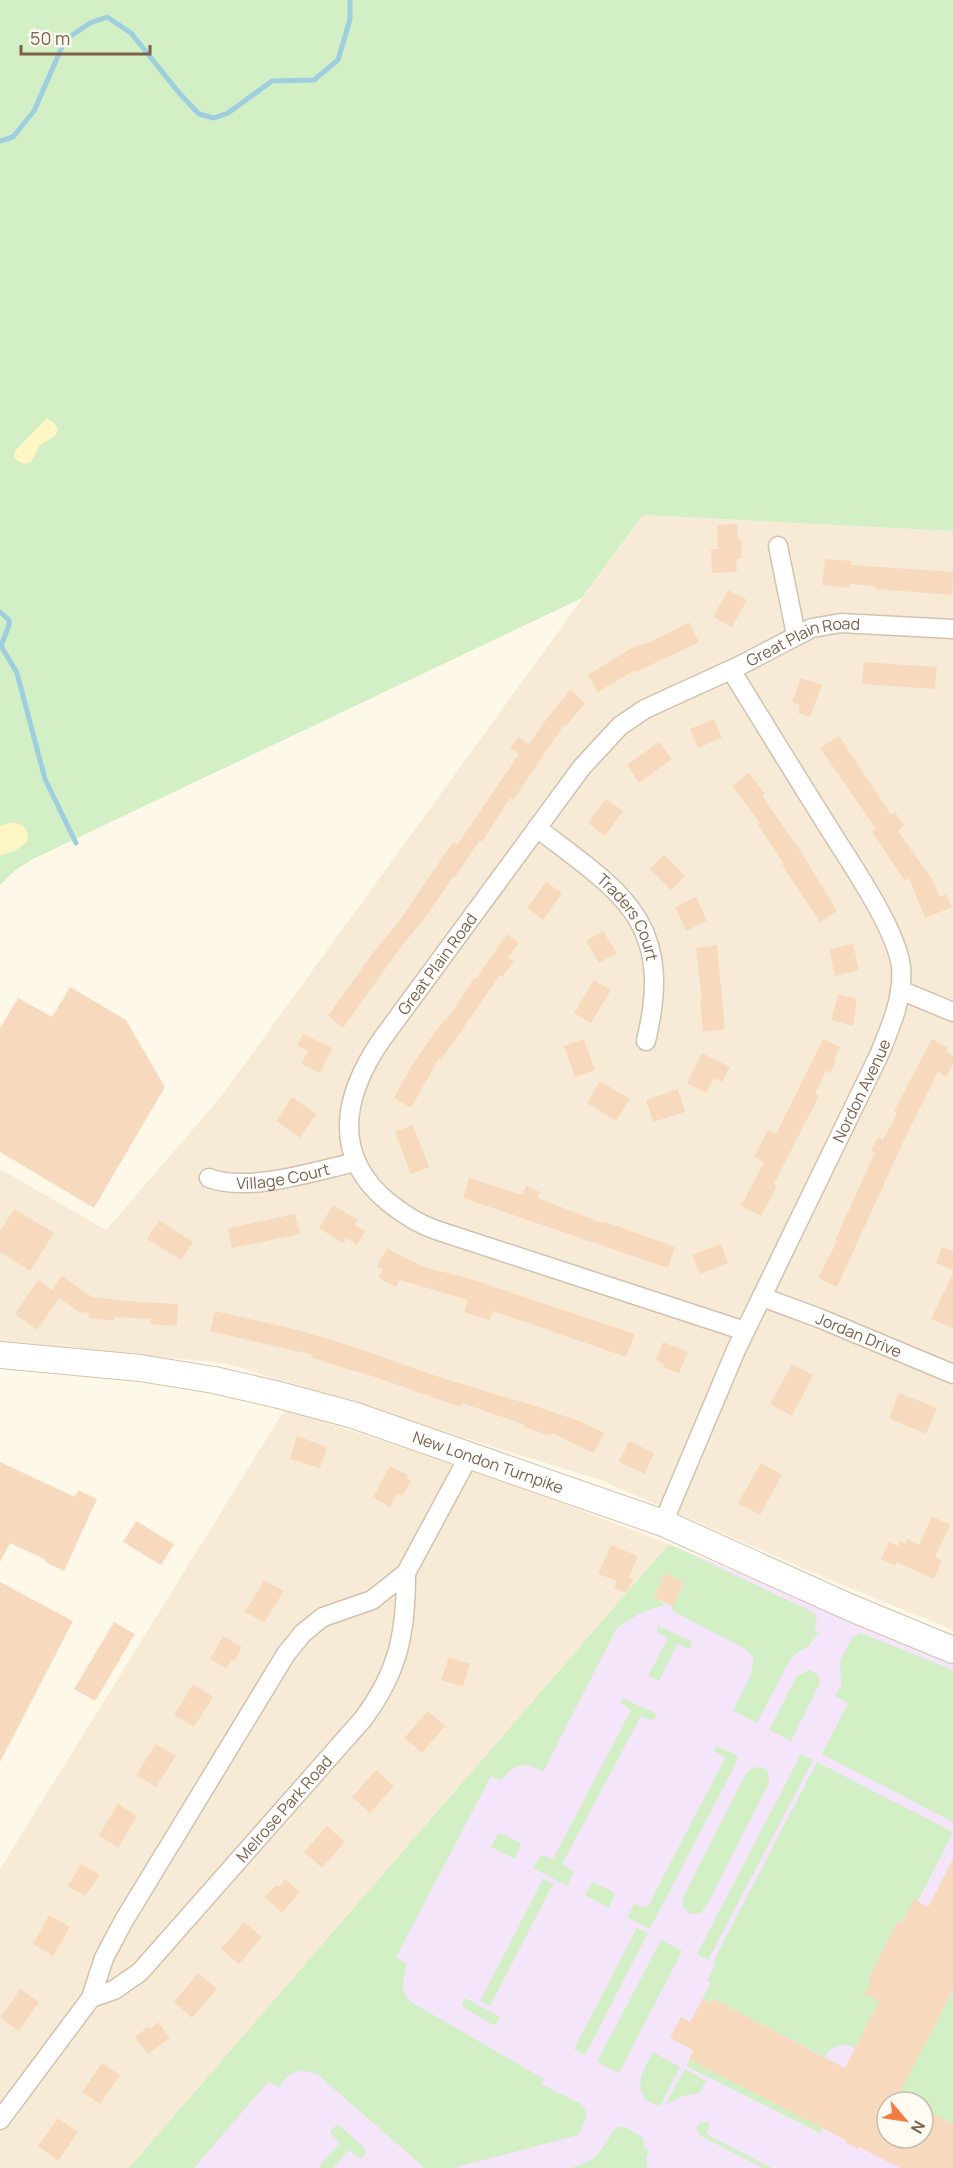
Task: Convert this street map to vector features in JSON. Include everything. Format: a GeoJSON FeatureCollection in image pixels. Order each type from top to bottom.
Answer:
{"type":"FeatureCollection","features":[{"type":"Feature","properties":{"kind":"main road","name":"New London Turnpike"},"geometry":{"type":"LineString","coordinates":[[0,1355],[140,1368],[214,1380],[353,1415],[663,1523],[849,1607],[953,1650]]}},
{"type":"Feature","properties":{"kind":"street"},"geometry":{"type":"LineString","coordinates":[[778,546],[796,635]]}},
{"type":"Feature","properties":{"kind":"street","name":"Great Plain Road"},"geometry":{"type":"LineString","coordinates":[[745,1331],[427,1227],[408,1216],[370,1185],[356,1162],[350,1138],[349,1114],[355,1090],[382,1038],[585,762],[620,726],[662,700],[731,670],[815,627],[836,624],[953,629]]}},
{"type":"Feature","properties":{"kind":"street","name":"Nordon Avenue"},"geometry":{"type":"LineString","coordinates":[[663,1523],[745,1331],[879,1055],[893,1019],[900,990],[899,959],[884,921],[731,670]]}},
{"type":"Feature","properties":{"kind":"street","name":"Traders Court"},"geometry":{"type":"LineString","coordinates":[[537,828],[615,889],[631,907],[643,928],[651,949],[654,980],[646,1041]]}},
{"type":"Feature","properties":{"kind":"street"},"geometry":{"type":"LineString","coordinates":[[900,990],[953,1012]]}},
{"type":"Feature","properties":{"kind":"street","name":"Village Court"},"geometry":{"type":"LineString","coordinates":[[209,1178],[230,1183],[252,1184],[356,1162]]}},
{"type":"Feature","properties":{"kind":"street","name":"Jordan Drive"},"geometry":{"type":"LineString","coordinates":[[762,1298],[819,1318],[953,1374]]}},
{"type":"Feature","properties":{"kind":"street","name":"Melrose Park Road"},"geometry":{"type":"LineString","coordinates":[[0,2120],[91,1998],[104,1959],[123,1922],[293,1643],[322,1617],[372,1600],[406,1574],[470,1454]]}},
{"type":"Feature","properties":{"kind":"street","name":"Melrose Park Road"},"geometry":{"type":"LineString","coordinates":[[91,1998],[114,1990],[140,1972],[374,1704],[398,1654],[405,1611],[406,1574]]}},
{"type":"Feature","properties":{"kind":"shaded area"},"geometry":{"type":"Polygon","coordinates":[[[643,515],[953,531],[953,1630],[828,1579],[600,1480],[225,1363],[0,1342],[0,1169],[106,1230],[220,1098],[643,515]]]}},
{"type":"Feature","properties":{"kind":"shaded area"},"geometry":{"type":"Polygon","coordinates":[[[285,1409],[502,1480],[669,1544],[130,2168],[0,2168],[0,1869],[285,1409]]]}},
{"type":"Feature","properties":{"kind":"shaded area"},"geometry":{"type":"Polygon","coordinates":[[[669,1544],[953,1662],[953,2168],[130,2168],[669,1544]]]}},
{"type":"Feature","properties":{"kind":"green space"},"geometry":{"type":"Polygon","coordinates":[[[0,0],[953,0],[953,531],[643,515],[582,598],[33,859],[14,871],[0,885],[0,0]]]}},
{"type":"Feature","properties":{"kind":"green space"},"geometry":{"type":"Polygon","coordinates":[[[669,1544],[813,1612],[817,1617],[815,1630],[819,1632],[809,1646],[795,1654],[788,1663],[757,1723],[733,1711],[751,1675],[754,1658],[747,1650],[671,1610],[684,1583],[665,1573],[654,1597],[664,1606],[645,1611],[617,1628],[543,1772],[523,1765],[515,1767],[500,1780],[491,1776],[396,1957],[407,1964],[403,1988],[411,2002],[544,2079],[541,2084],[581,2104],[585,2108],[587,2117],[578,2135],[453,2168],[425,2168],[318,2075],[300,2071],[286,2078],[279,2088],[269,2081],[194,2168],[129,2168],[669,1544]]]}},
{"type":"Feature","properties":{"kind":"green space"},"geometry":{"type":"Polygon","coordinates":[[[658,1626],[691,1641],[692,1644],[690,1649],[677,1644],[659,1681],[648,1676],[668,1638],[657,1632],[658,1626]]]}},
{"type":"Feature","properties":{"kind":"green space"},"geometry":{"type":"Polygon","coordinates":[[[861,1633],[953,1670],[953,1822],[822,1754],[848,1703],[835,1696],[841,1685],[840,1662],[852,1638],[861,1633]]]}},
{"type":"Feature","properties":{"kind":"green space"},"geometry":{"type":"Polygon","coordinates":[[[809,1670],[817,1673],[820,1683],[791,1741],[769,1730],[797,1676],[809,1670]]]}},
{"type":"Feature","properties":{"kind":"green space"},"geometry":{"type":"Polygon","coordinates":[[[622,1698],[655,1713],[656,1718],[651,1720],[641,1716],[562,1864],[574,1872],[567,1886],[533,1868],[541,1855],[553,1859],[631,1710],[621,1703],[622,1698]]]}},
{"type":"Feature","properties":{"kind":"green space"},"geometry":{"type":"Polygon","coordinates":[[[716,1746],[737,1755],[738,1759],[650,1929],[627,1917],[634,1904],[647,1908],[725,1758],[714,1751],[716,1746]]]}},
{"type":"Feature","properties":{"kind":"green space"},"geometry":{"type":"Polygon","coordinates":[[[801,1754],[813,1760],[708,1960],[697,1954],[801,1754]]]}},
{"type":"Feature","properties":{"kind":"green space"},"geometry":{"type":"Polygon","coordinates":[[[817,1762],[953,1832],[918,1901],[914,1900],[902,1923],[898,1921],[868,1979],[871,1981],[865,1994],[879,2001],[855,2048],[846,2045],[834,2047],[825,2057],[713,1999],[711,2003],[702,1999],[711,1983],[707,1980],[716,1964],[713,1962],[817,1762]]]}},
{"type":"Feature","properties":{"kind":"green space"},"geometry":{"type":"Polygon","coordinates":[[[757,1767],[768,1772],[769,1783],[708,1903],[701,1913],[691,1914],[684,1909],[682,1899],[746,1774],[750,1769],[757,1767]]]}},
{"type":"Feature","properties":{"kind":"green space"},"geometry":{"type":"Polygon","coordinates":[[[501,1833],[521,1844],[515,1859],[491,1847],[497,1835],[501,1833]]]}},
{"type":"Feature","properties":{"kind":"green space"},"geometry":{"type":"Polygon","coordinates":[[[543,1879],[553,1884],[490,2006],[480,2001],[543,1879]]]}},
{"type":"Feature","properties":{"kind":"green space"},"geometry":{"type":"Polygon","coordinates":[[[593,1882],[615,1893],[609,1908],[585,1895],[593,1882]]]}},
{"type":"Feature","properties":{"kind":"green space"},"geometry":{"type":"Polygon","coordinates":[[[637,1928],[648,1933],[585,2055],[574,2049],[637,1928]]]}},
{"type":"Feature","properties":{"kind":"green space"},"geometry":{"type":"Polygon","coordinates":[[[661,1940],[682,1951],[619,2073],[597,2062],[661,1940]]]}},
{"type":"Feature","properties":{"kind":"green space"},"geometry":{"type":"Polygon","coordinates":[[[952,1992],[953,2124],[935,2114],[935,2090],[901,2090],[952,1992]]]}},
{"type":"Feature","properties":{"kind":"green space"},"geometry":{"type":"Polygon","coordinates":[[[465,1998],[500,2017],[497,2024],[493,2025],[464,2008],[462,2004],[465,1998]]]}},
{"type":"Feature","properties":{"kind":"green space"},"geometry":{"type":"Polygon","coordinates":[[[653,2052],[680,2067],[660,2106],[647,2101],[640,2083],[646,2064],[653,2052]]]}},
{"type":"Feature","properties":{"kind":"green space"},"geometry":{"type":"Polygon","coordinates":[[[690,2059],[823,2128],[820,2133],[686,2066],[690,2059]]]}},
{"type":"Feature","properties":{"kind":"green space"},"geometry":{"type":"Polygon","coordinates":[[[685,2069],[706,2081],[699,2093],[683,2096],[665,2105],[685,2069]]]}},
{"type":"Feature","properties":{"kind":"green space"},"geometry":{"type":"Polygon","coordinates":[[[707,2121],[710,2126],[706,2134],[772,2168],[763,2168],[699,2135],[697,2125],[707,2121]]]}},
{"type":"Feature","properties":{"kind":"green space"},"geometry":{"type":"Polygon","coordinates":[[[337,2125],[363,2146],[366,2154],[361,2159],[349,2150],[333,2168],[318,2168],[340,2143],[331,2134],[331,2130],[337,2125]]]}},
{"type":"Feature","properties":{"kind":"green space"},"geometry":{"type":"Polygon","coordinates":[[[618,2127],[625,2127],[642,2137],[645,2148],[649,2149],[646,2157],[647,2168],[570,2168],[582,2165],[595,2156],[618,2127]]]}},
{"type":"Feature","properties":{"kind":"sand"},"geometry":{"type":"Polygon","coordinates":[[[46,419],[52,421],[58,429],[55,436],[40,445],[31,462],[19,462],[14,457],[15,451],[46,419]]]}},
{"type":"Feature","properties":{"kind":"sand"},"geometry":{"type":"Polygon","coordinates":[[[12,822],[23,825],[28,840],[16,850],[0,855],[0,826],[12,822]]]}},
{"type":"Feature","properties":{"kind":"building"},"geometry":{"type":"Polygon","coordinates":[[[737,524],[742,558],[736,559],[737,572],[712,573],[711,549],[718,549],[717,525],[737,524]]]}},
{"type":"Feature","properties":{"kind":"building"},"geometry":{"type":"Polygon","coordinates":[[[825,559],[852,561],[851,565],[953,572],[952,595],[875,589],[876,586],[850,584],[849,588],[822,585],[825,559]]]}},
{"type":"Feature","properties":{"kind":"building"},"geometry":{"type":"Polygon","coordinates":[[[728,590],[747,600],[732,627],[713,617],[728,590]]]}},
{"type":"Feature","properties":{"kind":"building"},"geometry":{"type":"Polygon","coordinates":[[[689,622],[699,642],[636,672],[635,670],[598,692],[588,675],[635,646],[651,642],[689,622]]]}},
{"type":"Feature","properties":{"kind":"building"},"geometry":{"type":"Polygon","coordinates":[[[864,662],[937,667],[935,689],[862,684],[864,662]]]}},
{"type":"Feature","properties":{"kind":"building"},"geometry":{"type":"Polygon","coordinates":[[[801,678],[822,685],[810,717],[798,713],[800,705],[792,702],[801,678]]]}},
{"type":"Feature","properties":{"kind":"building"},"geometry":{"type":"Polygon","coordinates":[[[570,690],[585,703],[566,726],[564,725],[513,800],[510,798],[482,842],[480,840],[343,1028],[328,1016],[372,954],[400,920],[453,842],[457,845],[519,754],[510,748],[518,737],[529,744],[570,690]]]}},
{"type":"Feature","properties":{"kind":"building"},"geometry":{"type":"Polygon","coordinates":[[[714,719],[722,738],[698,748],[690,729],[714,719]]]}},
{"type":"Feature","properties":{"kind":"building"},"geometry":{"type":"Polygon","coordinates":[[[839,736],[891,815],[895,812],[904,825],[898,831],[932,879],[940,897],[946,894],[952,907],[925,918],[909,878],[905,881],[872,831],[876,829],[820,748],[839,736]]]}},
{"type":"Feature","properties":{"kind":"building"},"geometry":{"type":"Polygon","coordinates":[[[659,742],[672,759],[639,783],[627,765],[659,742]]]}},
{"type":"Feature","properties":{"kind":"building"},"geometry":{"type":"Polygon","coordinates":[[[749,773],[765,794],[762,796],[802,853],[837,911],[820,922],[782,865],[784,864],[758,825],[760,823],[732,786],[749,773]]]}},
{"type":"Feature","properties":{"kind":"building"},"geometry":{"type":"Polygon","coordinates":[[[606,799],[623,811],[605,836],[588,823],[606,799]]]}},
{"type":"Feature","properties":{"kind":"building"},"geometry":{"type":"Polygon","coordinates":[[[664,855],[685,876],[671,890],[650,869],[664,855]]]}},
{"type":"Feature","properties":{"kind":"building"},"geometry":{"type":"Polygon","coordinates":[[[546,882],[562,893],[543,920],[527,908],[546,882]]]}},
{"type":"Feature","properties":{"kind":"building"},"geometry":{"type":"Polygon","coordinates":[[[696,897],[707,921],[686,931],[675,907],[696,897]]]}},
{"type":"Feature","properties":{"kind":"building"},"geometry":{"type":"Polygon","coordinates":[[[603,931],[617,953],[599,963],[586,941],[603,931]]]}},
{"type":"Feature","properties":{"kind":"building"},"geometry":{"type":"Polygon","coordinates":[[[507,934],[519,942],[508,958],[514,961],[502,977],[500,975],[441,1060],[439,1058],[411,1108],[394,1098],[412,1065],[507,934]]]}},
{"type":"Feature","properties":{"kind":"building"},"geometry":{"type":"Polygon","coordinates":[[[853,944],[859,970],[835,976],[829,949],[853,944]]]}},
{"type":"Feature","properties":{"kind":"building"},"geometry":{"type":"Polygon","coordinates":[[[717,945],[725,1029],[703,1032],[696,948],[717,945]]]}},
{"type":"Feature","properties":{"kind":"building"},"geometry":{"type":"Polygon","coordinates":[[[594,980],[611,990],[591,1023],[574,1013],[594,980]]]}},
{"type":"Feature","properties":{"kind":"building"},"geometry":{"type":"Polygon","coordinates":[[[70,987],[126,1020],[165,1087],[94,1208],[0,1152],[0,1028],[18,998],[52,1017],[70,987]]]}},
{"type":"Feature","properties":{"kind":"building"},"geometry":{"type":"Polygon","coordinates":[[[838,994],[857,999],[853,1026],[831,1020],[838,994]]]}},
{"type":"Feature","properties":{"kind":"building"},"geometry":{"type":"Polygon","coordinates":[[[303,1034],[332,1048],[320,1073],[301,1064],[308,1051],[297,1046],[303,1034]]]}},
{"type":"Feature","properties":{"kind":"building"},"geometry":{"type":"Polygon","coordinates":[[[584,1039],[595,1070],[575,1077],[564,1046],[584,1039]]]}},
{"type":"Feature","properties":{"kind":"building"},"geometry":{"type":"Polygon","coordinates":[[[823,1039],[840,1047],[834,1059],[837,1060],[830,1073],[826,1071],[815,1094],[819,1096],[774,1184],[777,1186],[761,1216],[741,1206],[764,1162],[754,1157],[768,1130],[776,1134],[823,1039]]]}},
{"type":"Feature","properties":{"kind":"building"},"geometry":{"type":"Polygon","coordinates":[[[932,1039],[948,1048],[946,1052],[953,1056],[953,1064],[946,1077],[938,1072],[837,1287],[818,1278],[837,1241],[835,1240],[875,1153],[871,1150],[878,1137],[883,1140],[897,1113],[894,1111],[932,1039]]]}},
{"type":"Feature","properties":{"kind":"building"},"geometry":{"type":"Polygon","coordinates":[[[702,1053],[730,1067],[722,1082],[714,1078],[706,1093],[687,1083],[702,1053]]]}},
{"type":"Feature","properties":{"kind":"building"},"geometry":{"type":"Polygon","coordinates":[[[600,1081],[630,1099],[616,1121],[587,1103],[600,1081]]]}},
{"type":"Feature","properties":{"kind":"building"},"geometry":{"type":"Polygon","coordinates":[[[678,1089],[685,1112],[653,1122],[646,1100],[678,1089]]]}},
{"type":"Feature","properties":{"kind":"building"},"geometry":{"type":"Polygon","coordinates":[[[292,1097],[316,1114],[300,1138],[276,1121],[292,1097]]]}},
{"type":"Feature","properties":{"kind":"building"},"geometry":{"type":"Polygon","coordinates":[[[413,1125],[429,1167],[411,1174],[395,1132],[413,1125]]]}},
{"type":"Feature","properties":{"kind":"building"},"geometry":{"type":"Polygon","coordinates":[[[469,1178],[522,1195],[526,1186],[540,1192],[538,1198],[602,1223],[603,1221],[675,1247],[668,1268],[463,1198],[469,1178]]]}},
{"type":"Feature","properties":{"kind":"building"},"geometry":{"type":"Polygon","coordinates":[[[333,1205],[358,1220],[355,1225],[365,1231],[357,1245],[346,1238],[343,1243],[319,1228],[333,1205]]]}},
{"type":"Feature","properties":{"kind":"building"},"geometry":{"type":"Polygon","coordinates":[[[14,1209],[54,1233],[30,1271],[0,1252],[0,1231],[14,1209]]]}},
{"type":"Feature","properties":{"kind":"building"},"geometry":{"type":"Polygon","coordinates":[[[295,1214],[300,1234],[232,1248],[228,1228],[295,1214]]]}},
{"type":"Feature","properties":{"kind":"building"},"geometry":{"type":"Polygon","coordinates":[[[159,1220],[193,1242],[181,1260],[147,1239],[159,1220]]]}},
{"type":"Feature","properties":{"kind":"building"},"geometry":{"type":"Polygon","coordinates":[[[721,1244],[728,1263],[700,1274],[692,1255],[721,1244]]]}},
{"type":"Feature","properties":{"kind":"building"},"geometry":{"type":"Polygon","coordinates":[[[942,1247],[953,1251],[953,1270],[936,1263],[942,1247]]]}},
{"type":"Feature","properties":{"kind":"building"},"geometry":{"type":"Polygon","coordinates":[[[387,1248],[421,1266],[474,1280],[635,1334],[626,1357],[493,1311],[490,1320],[464,1312],[468,1300],[400,1280],[396,1287],[379,1278],[383,1269],[377,1266],[387,1248]]]}},
{"type":"Feature","properties":{"kind":"building"},"geometry":{"type":"Polygon","coordinates":[[[953,1273],[953,1328],[931,1319],[953,1273]]]}},
{"type":"Feature","properties":{"kind":"building"},"geometry":{"type":"Polygon","coordinates":[[[62,1276],[92,1297],[178,1304],[177,1326],[150,1324],[151,1319],[115,1317],[114,1321],[88,1318],[89,1313],[79,1312],[59,1298],[37,1330],[15,1314],[38,1280],[52,1290],[62,1276]]]}},
{"type":"Feature","properties":{"kind":"building"},"geometry":{"type":"Polygon","coordinates":[[[215,1311],[298,1330],[354,1347],[442,1378],[579,1421],[604,1433],[594,1453],[552,1433],[551,1436],[462,1403],[461,1407],[312,1358],[313,1355],[210,1331],[215,1311]]]}},
{"type":"Feature","properties":{"kind":"building"},"geometry":{"type":"Polygon","coordinates":[[[663,1342],[688,1352],[679,1373],[663,1367],[664,1364],[656,1360],[663,1342]]]}},
{"type":"Feature","properties":{"kind":"building"},"geometry":{"type":"Polygon","coordinates":[[[792,1364],[813,1375],[792,1416],[770,1404],[792,1364]]]}},
{"type":"Feature","properties":{"kind":"building"},"geometry":{"type":"Polygon","coordinates":[[[899,1393],[937,1408],[926,1434],[889,1418],[899,1393]]]}},
{"type":"Feature","properties":{"kind":"building"},"geometry":{"type":"Polygon","coordinates":[[[297,1436],[327,1447],[320,1468],[290,1459],[297,1436]]]}},
{"type":"Feature","properties":{"kind":"building"},"geometry":{"type":"Polygon","coordinates":[[[629,1441],[654,1453],[645,1474],[619,1462],[629,1441]]]}},
{"type":"Feature","properties":{"kind":"building"},"geometry":{"type":"Polygon","coordinates":[[[0,1462],[75,1497],[78,1490],[97,1499],[64,1571],[10,1543],[0,1562],[0,1462]]]}},
{"type":"Feature","properties":{"kind":"building"},"geometry":{"type":"Polygon","coordinates":[[[761,1463],[782,1475],[760,1515],[738,1503],[761,1463]]]}},
{"type":"Feature","properties":{"kind":"building"},"geometry":{"type":"Polygon","coordinates":[[[390,1466],[408,1475],[406,1478],[411,1481],[402,1496],[397,1494],[390,1507],[373,1497],[390,1466]]]}},
{"type":"Feature","properties":{"kind":"building"},"geometry":{"type":"Polygon","coordinates":[[[932,1516],[950,1525],[935,1557],[942,1561],[934,1579],[897,1562],[895,1565],[881,1559],[889,1542],[898,1546],[900,1541],[905,1544],[907,1539],[919,1545],[932,1516]]]}},
{"type":"Feature","properties":{"kind":"building"},"geometry":{"type":"Polygon","coordinates":[[[136,1521],[174,1544],[161,1565],[123,1542],[136,1521]]]}},
{"type":"Feature","properties":{"kind":"building"},"geometry":{"type":"Polygon","coordinates":[[[611,1545],[638,1556],[629,1577],[633,1579],[627,1593],[614,1588],[617,1581],[598,1574],[611,1545]]]}},
{"type":"Feature","properties":{"kind":"building"},"geometry":{"type":"Polygon","coordinates":[[[665,1573],[684,1582],[673,1607],[654,1597],[665,1573]]]}},
{"type":"Feature","properties":{"kind":"building"},"geometry":{"type":"Polygon","coordinates":[[[264,1580],[284,1591],[264,1623],[245,1612],[264,1580]]]}},
{"type":"Feature","properties":{"kind":"building"},"geometry":{"type":"Polygon","coordinates":[[[0,1582],[73,1621],[0,1762],[0,1582]]]}},
{"type":"Feature","properties":{"kind":"building"},"geometry":{"type":"Polygon","coordinates":[[[114,1622],[135,1634],[95,1701],[74,1689],[114,1622]]]}},
{"type":"Feature","properties":{"kind":"building"},"geometry":{"type":"Polygon","coordinates":[[[223,1636],[242,1647],[234,1661],[231,1660],[226,1668],[210,1659],[223,1636]]]}},
{"type":"Feature","properties":{"kind":"building"},"geometry":{"type":"Polygon","coordinates":[[[449,1657],[470,1664],[463,1687],[441,1680],[449,1657]]]}},
{"type":"Feature","properties":{"kind":"building"},"geometry":{"type":"Polygon","coordinates":[[[193,1684],[213,1697],[194,1727],[174,1715],[193,1684]]]}},
{"type":"Feature","properties":{"kind":"building"},"geometry":{"type":"Polygon","coordinates":[[[428,1711],[445,1726],[422,1753],[404,1738],[428,1711]]]}},
{"type":"Feature","properties":{"kind":"building"},"geometry":{"type":"Polygon","coordinates":[[[156,1744],[176,1756],[156,1787],[136,1775],[156,1744]]]}},
{"type":"Feature","properties":{"kind":"building"},"geometry":{"type":"Polygon","coordinates":[[[376,1770],[394,1786],[370,1813],[352,1797],[376,1770]]]}},
{"type":"Feature","properties":{"kind":"building"},"geometry":{"type":"Polygon","coordinates":[[[118,1804],[137,1816],[118,1848],[99,1835],[118,1804]]]}},
{"type":"Feature","properties":{"kind":"building"},"geometry":{"type":"Polygon","coordinates":[[[327,1826],[345,1842],[322,1868],[304,1852],[327,1826]]]}},
{"type":"Feature","properties":{"kind":"building"},"geometry":{"type":"Polygon","coordinates":[[[953,1859],[953,1990],[901,2090],[875,2090],[875,2150],[935,2150],[935,2114],[953,2124],[953,2168],[900,2168],[859,2147],[858,2149],[846,2143],[847,2141],[689,2059],[693,2050],[670,2038],[681,2017],[690,2022],[702,1999],[711,2003],[713,1999],[845,2068],[879,2001],[865,1994],[871,1981],[868,1979],[898,1921],[902,1923],[914,1899],[928,1907],[953,1859]]]}},
{"type":"Feature","properties":{"kind":"building"},"geometry":{"type":"Polygon","coordinates":[[[81,1864],[100,1875],[85,1896],[68,1886],[81,1864]]]}},
{"type":"Feature","properties":{"kind":"building"},"geometry":{"type":"Polygon","coordinates":[[[285,1879],[300,1892],[282,1913],[265,1897],[276,1885],[279,1887],[285,1879]]]}},
{"type":"Feature","properties":{"kind":"building"},"geometry":{"type":"Polygon","coordinates":[[[49,1915],[70,1927],[53,1956],[33,1944],[49,1915]]]}},
{"type":"Feature","properties":{"kind":"building"},"geometry":{"type":"Polygon","coordinates":[[[244,1922],[262,1937],[239,1964],[221,1949],[244,1922]]]}},
{"type":"Feature","properties":{"kind":"building"},"geometry":{"type":"Polygon","coordinates":[[[198,1973],[217,1989],[192,2018],[174,2002],[198,1973]]]}},
{"type":"Feature","properties":{"kind":"building"},"geometry":{"type":"Polygon","coordinates":[[[20,1989],[39,2002],[19,2031],[0,2018],[20,1989]]]}},
{"type":"Feature","properties":{"kind":"building"},"geometry":{"type":"Polygon","coordinates":[[[158,2022],[170,2038],[148,2054],[135,2037],[158,2022]]]}},
{"type":"Feature","properties":{"kind":"building"},"geometry":{"type":"Polygon","coordinates":[[[102,2063],[120,2075],[100,2104],[82,2092],[102,2063]]]}},
{"type":"Feature","properties":{"kind":"building"},"geometry":{"type":"Polygon","coordinates":[[[58,2118],[78,2132],[58,2161],[38,2146],[58,2118]]]}},
{"type":"Feature","properties":{"kind":"waterway"},"geometry":{"type":"LineString","coordinates":[[0,141],[13,137],[34,111],[65,40],[90,23],[107,17],[131,33],[199,114],[214,118],[228,113],[272,81],[314,80],[338,60],[350,19],[350,0]]}},
{"type":"Feature","properties":{"kind":"waterway"},"geometry":{"type":"LineString","coordinates":[[0,612],[9,620],[1,646],[17,673],[45,779],[76,843]]}}]}
